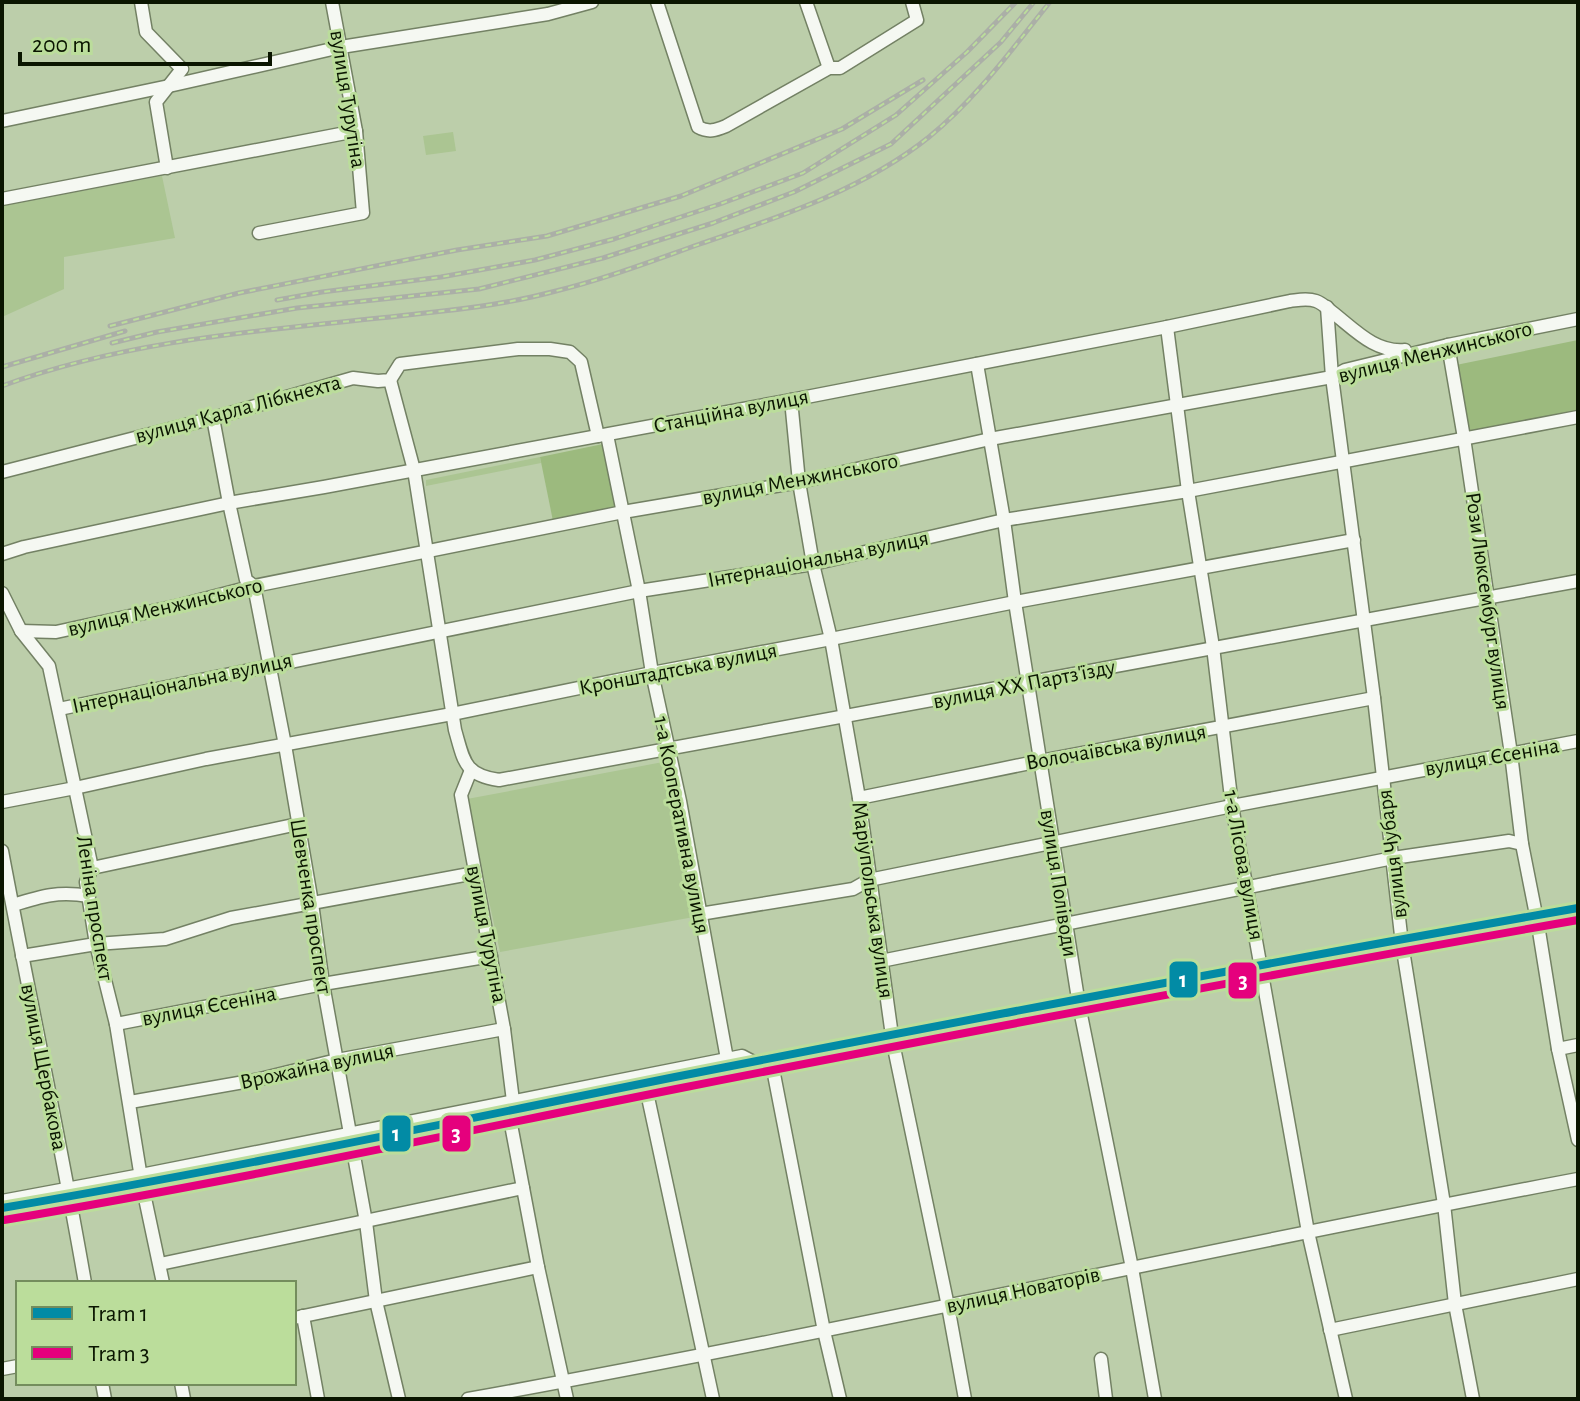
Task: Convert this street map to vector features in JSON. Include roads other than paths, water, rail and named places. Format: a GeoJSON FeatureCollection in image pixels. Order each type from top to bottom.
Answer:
{"type":"FeatureCollection","features":[{"type":"Feature","properties":{"kind":"street"},"geometry":{"type":"LineString","coordinates":[[141,2],[146,32],[182,69],[156,102],[167,168]]}},
{"type":"Feature","properties":{"kind":"street","name":"вулиця Турутіна"},"geometry":{"type":"LineString","coordinates":[[259,233],[363,213],[356,131],[332,2]]}},
{"type":"Feature","properties":{"kind":"street"},"geometry":{"type":"LineString","coordinates":[[2,121],[341,47],[592,2]]}},
{"type":"Feature","properties":{"kind":"street"},"geometry":{"type":"LineString","coordinates":[[657,2],[698,127],[705,131],[726,126],[829,68],[840,68],[917,20],[912,2]]}},
{"type":"Feature","properties":{"kind":"street"},"geometry":{"type":"LineString","coordinates":[[806,2],[829,68]]}},
{"type":"Feature","properties":{"kind":"street"},"geometry":{"type":"LineString","coordinates":[[2,199],[356,131]]}},
{"type":"Feature","properties":{"kind":"street","name":"Станційна вулиця"},"geometry":{"type":"LineString","coordinates":[[2,554],[229,503],[791,400],[1303,299],[1318,301],[1327,307]]}},
{"type":"Feature","properties":{"kind":"street"},"geometry":{"type":"LineString","coordinates":[[1327,307],[1362,337],[1378,346],[1396,351],[1448,345]]}},
{"type":"Feature","properties":{"kind":"street","name":"вулиця Чубаря"},"geometry":{"type":"LineString","coordinates":[[1327,307],[1332,377],[1402,944],[1444,1204],[1455,1304],[1473,1399]]}},
{"type":"Feature","properties":{"kind":"street","name":"вулиця Менжинського"},"geometry":{"type":"LineString","coordinates":[[21,631],[56,632],[254,586],[623,512],[799,482],[990,439],[1332,377],[1345,370],[1448,345],[1578,319]]}},
{"type":"Feature","properties":{"kind":"street","name":"1-а Лісова вулиця"},"geometry":{"type":"LineString","coordinates":[[1167,327],[1199,570],[1213,647],[1232,806],[1308,1232],[1346,1399]]}},
{"type":"Feature","properties":{"kind":"street","name":"Рози Люксембург вулиця"},"geometry":{"type":"LineString","coordinates":[[1448,345],[1522,844],[1558,1049],[1578,1140]]}},
{"type":"Feature","properties":{"kind":"street"},"geometry":{"type":"LineString","coordinates":[[471,770],[464,759],[452,714],[414,470],[390,380],[400,364],[518,349],[570,352],[581,362],[603,435]]}},
{"type":"Feature","properties":{"kind":"street","name":"вулиця Поліводи"},"geometry":{"type":"LineString","coordinates":[[977,364],[1004,520],[1065,924],[1155,1399]]}},
{"type":"Feature","properties":{"kind":"street","name":"вулиця Карла Лібкнехта"},"geometry":{"type":"LineString","coordinates":[[2,472],[213,418],[353,378],[390,380]]}},
{"type":"Feature","properties":{"kind":"street","name":"Маріупольська вулиця"},"geometry":{"type":"LineString","coordinates":[[791,400],[799,482],[859,798],[893,1043],[965,1399]]}},
{"type":"Feature","properties":{"kind":"street","name":"Інтернаціональна вулиця"},"geometry":{"type":"LineString","coordinates":[[59,709],[639,591],[813,564],[1004,520],[1188,491],[1578,417]]}},
{"type":"Feature","properties":{"kind":"street","name":"Шевченка проспект"},"geometry":{"type":"LineString","coordinates":[[213,418],[246,580],[254,586],[285,745],[323,984],[366,1222],[376,1301],[399,1399]]}},
{"type":"Feature","properties":{"kind":"street","name":"1-а Кооперативна вулиця"},"geometry":{"type":"LineString","coordinates":[[603,435],[639,591],[727,1059]]}},
{"type":"Feature","properties":{"kind":"street","name":"Кронштадтська вулиця"},"geometry":{"type":"LineString","coordinates":[[2,802],[206,759],[452,714],[1015,602],[1354,540]]}},
{"type":"Feature","properties":{"kind":"street","name":"вулиця XX Партз'їзду"},"geometry":{"type":"LineString","coordinates":[[471,770],[482,777],[499,780],[1578,581]]}},
{"type":"Feature","properties":{"kind":"street","name":"Леніна проспект"},"geometry":{"type":"LineString","coordinates":[[2,593],[21,631],[49,666],[92,868],[86,882],[96,944],[116,1024],[163,1281]]}},
{"type":"Feature","properties":{"kind":"street","name":"Волочаївська вулиця"},"geometry":{"type":"LineString","coordinates":[[859,798],[1374,698]]}},
{"type":"Feature","properties":{"kind":"street","name":"вулиця Єсеніна"},"geometry":{"type":"LineString","coordinates":[[700,914],[853,889],[869,880],[1052,841],[1578,741]]}},
{"type":"Feature","properties":{"kind":"street","name":"вулиця Турутіна"},"geometry":{"type":"LineString","coordinates":[[471,770],[461,795],[504,1029],[511,1108],[523,1188],[567,1399]]}},
{"type":"Feature","properties":{"kind":"street"},"geometry":{"type":"LineString","coordinates":[[92,868],[298,824]]}},
{"type":"Feature","properties":{"kind":"street"},"geometry":{"type":"LineString","coordinates":[[881,961],[1393,858],[1509,841],[1522,844]]}},
{"type":"Feature","properties":{"kind":"street","name":"вулиця Щербакова"},"geometry":{"type":"LineString","coordinates":[[2,851],[85,1281]]}},
{"type":"Feature","properties":{"kind":"street"},"geometry":{"type":"LineString","coordinates":[[22,956],[96,944],[165,939],[231,918],[475,873]]}},
{"type":"Feature","properties":{"kind":"street"},"geometry":{"type":"LineString","coordinates":[[13,905],[44,895],[69,893],[89,896]]}},
{"type":"Feature","properties":{"kind":"street"},"geometry":{"type":"LineString","coordinates":[[511,1108],[646,1088],[893,1043],[1402,944],[1578,917]]}},
{"type":"Feature","properties":{"kind":"street"},"geometry":{"type":"LineString","coordinates":[[2,932],[17,930]]}},
{"type":"Feature","properties":{"kind":"street","name":"вулиця Єсеніна"},"geometry":{"type":"LineString","coordinates":[[116,1024],[323,984],[491,956]]}},
{"type":"Feature","properties":{"kind":"street","name":"Врожайна вулиця"},"geometry":{"type":"LineString","coordinates":[[130,1102],[256,1080],[337,1060],[504,1029]]}},
{"type":"Feature","properties":{"kind":"street"},"geometry":{"type":"LineString","coordinates":[[1558,1049],[1578,1045]]}},
{"type":"Feature","properties":{"kind":"street"},"geometry":{"type":"LineString","coordinates":[[2,1213],[70,1195],[511,1108],[742,1056],[766,1065]]}},
{"type":"Feature","properties":{"kind":"street"},"geometry":{"type":"LineString","coordinates":[[766,1065],[840,1399]]}},
{"type":"Feature","properties":{"kind":"street"},"geometry":{"type":"LineString","coordinates":[[646,1088],[713,1399]]}},
{"type":"Feature","properties":{"kind":"street","name":"вулиця Новаторів"},"geometry":{"type":"LineString","coordinates":[[468,1399],[824,1331],[1578,1179]]}},
{"type":"Feature","properties":{"kind":"street"},"geometry":{"type":"LineString","coordinates":[[160,1264],[523,1188]]}},
{"type":"Feature","properties":{"kind":"street"},"geometry":{"type":"LineString","coordinates":[[2,1201],[70,1195]]}},
{"type":"Feature","properties":{"kind":"street"},"geometry":{"type":"LineString","coordinates":[[318,1399],[299,1317],[538,1267]]}},
{"type":"Feature","properties":{"kind":"street"},"geometry":{"type":"LineString","coordinates":[[1330,1330],[1578,1279]]}},
{"type":"Feature","properties":{"kind":"street"},"geometry":{"type":"LineString","coordinates":[[1101,1359],[1106,1399]]}},
{"type":"Feature","properties":{"kind":"railway"},"geometry":{"type":"LineString","coordinates":[[277,300],[535,260],[614,239],[803,173],[896,115],[967,52],[1016,2]]}},
{"type":"Feature","properties":{"kind":"railway"},"geometry":{"type":"LineString","coordinates":[[112,343],[157,332],[297,308],[479,289],[603,258],[713,223],[794,192],[891,144],[1001,42],[1034,2]]}},
{"type":"Feature","properties":{"kind":"railway"},"geometry":{"type":"LineString","coordinates":[[2,386],[55,369],[164,344],[471,308],[528,298],[610,275],[760,223],[848,187],[903,156],[929,137],[978,90],[1050,2]]}},
{"type":"Feature","properties":{"kind":"railway"},"geometry":{"type":"LineString","coordinates":[[110,326],[239,293],[457,250],[547,236],[681,196],[842,129],[923,80]]}},
{"type":"Feature","properties":{"kind":"railway"},"geometry":{"type":"LineString","coordinates":[[2,367],[125,331]]}},
{"type":"Feature","properties":{"kind":"tram line","name":"1"},"geometry":{"type":"LineString","coordinates":[[2,1208],[255,1162],[1013,1012],[1578,908]]}},
{"type":"Feature","properties":{"kind":"tram line","name":"3"},"geometry":{"type":"LineString","coordinates":[[4,1220],[256,1174],[1014,1024],[1578,920]]}}]}
